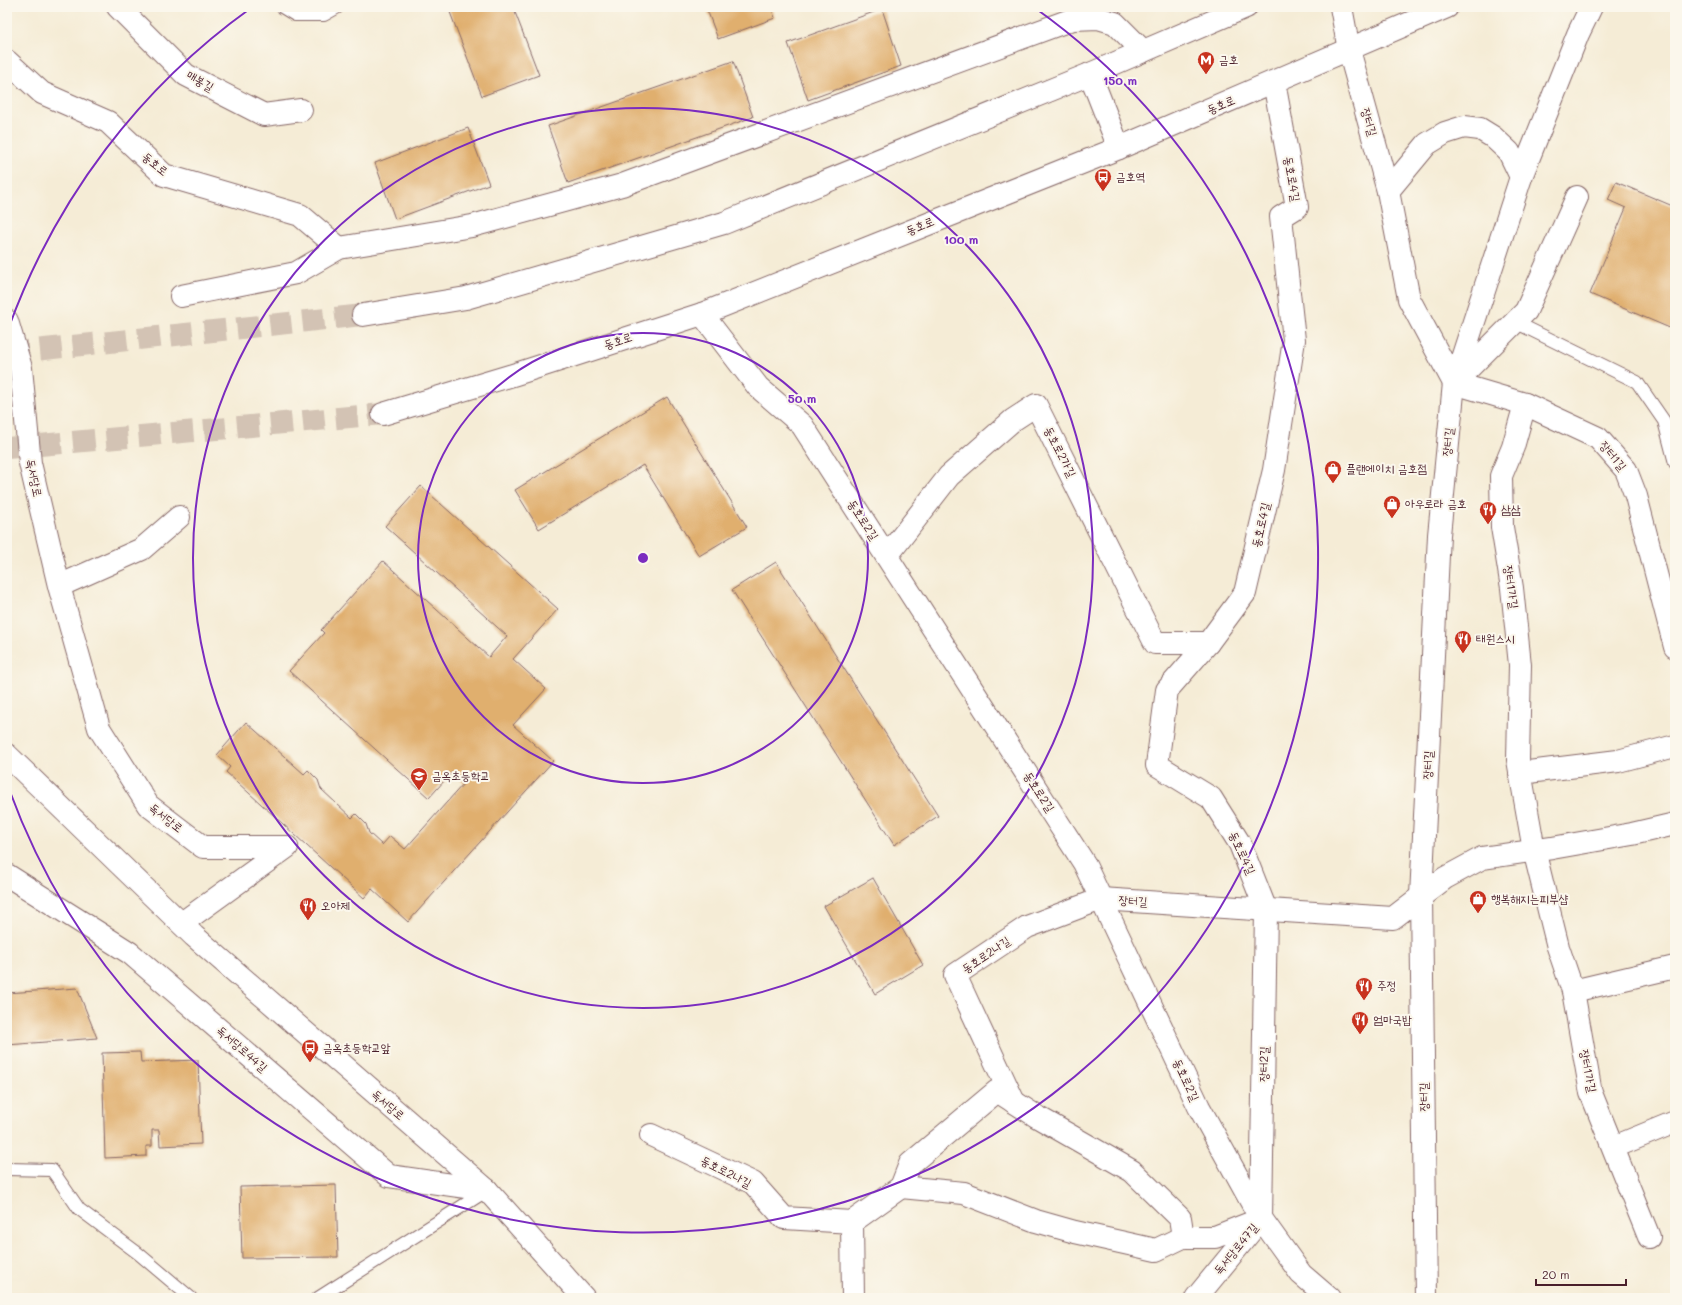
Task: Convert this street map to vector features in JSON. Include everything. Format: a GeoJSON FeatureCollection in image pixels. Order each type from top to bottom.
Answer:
{"type":"FeatureCollection","features":[{"type":"Feature","properties":{"kind":"street","name":"매봉길"},"geometry":{"type":"LineString","coordinates":[[118,7],[186,75],[264,116],[301,110]]}},
{"type":"Feature","properties":{"kind":"street"},"geometry":{"type":"LineString","coordinates":[[363,315],[466,298],[724,223],[1090,74],[1246,7]]}},
{"type":"Feature","properties":{"kind":"street","name":"장터길"},"geometry":{"type":"LineString","coordinates":[[1341,7],[1349,50],[1388,191],[1409,300],[1454,383],[1440,535],[1421,896],[1426,1298]]}},
{"type":"Feature","properties":{"kind":"street","name":"동호로"},"geometry":{"type":"LineString","coordinates":[[382,414],[516,374],[702,314],[1022,185],[1119,148],[1447,7]]}},
{"type":"Feature","properties":{"kind":"street"},"geometry":{"type":"LineString","coordinates":[[1454,383],[1521,177],[1578,34],[1591,7]]}},
{"type":"Feature","properties":{"kind":"street"},"geometry":{"type":"LineString","coordinates":[[181,296],[296,274],[339,248],[472,226],[622,184],[1073,19],[1098,18],[1115,22],[1143,51]]}},
{"type":"Feature","properties":{"kind":"street","name":"동호로"},"geometry":{"type":"LineString","coordinates":[[7,61],[42,93],[108,122],[164,175],[300,215],[339,248]]}},
{"type":"Feature","properties":{"kind":"street"},"geometry":{"type":"LineString","coordinates":[[1090,74],[1119,148]]}},
{"type":"Feature","properties":{"kind":"street","name":"동호로4길"},"geometry":{"type":"LineString","coordinates":[[1266,910],[1240,844],[1211,798],[1157,765],[1167,690],[1208,643],[1245,593],[1274,470],[1294,340],[1281,217],[1297,207],[1274,82]]}},
{"type":"Feature","properties":{"kind":"street"},"geometry":{"type":"LineString","coordinates":[[1388,191],[1427,144],[1446,133],[1464,127],[1480,129],[1493,137],[1509,152],[1521,177]]}},
{"type":"Feature","properties":{"kind":"street"},"geometry":{"type":"LineString","coordinates":[[1454,383],[1526,311],[1577,196]]}},
{"type":"Feature","properties":{"kind":"street","name":"동호로2길"},"geometry":{"type":"LineString","coordinates":[[702,314],[758,387],[802,425],[1084,863],[1199,1107],[1261,1219],[1301,1274],[1329,1298]]}},
{"type":"Feature","properties":{"kind":"street","name":"독서당로"},"geometry":{"type":"LineString","coordinates":[[7,321],[21,368],[30,463],[59,586],[99,728],[148,805],[203,847],[287,847],[182,923]]}},
{"type":"Feature","properties":{"kind":"street","name":"장터1길"},"geometry":{"type":"LineString","coordinates":[[1454,383],[1525,404],[1598,438],[1626,470],[1636,496],[1675,647]]}},
{"type":"Feature","properties":{"kind":"street","name":"장터1가길"},"geometry":{"type":"LineString","coordinates":[[1525,404],[1513,447],[1501,476],[1502,527],[1512,588],[1520,665],[1518,760],[1534,850],[1558,947],[1573,991],[1591,1093],[1649,1237]]}},
{"type":"Feature","properties":{"kind":"street","name":"동호로2가길"},"geometry":{"type":"LineString","coordinates":[[887,556],[949,476],[1013,420],[1036,405],[1156,643],[1208,643]]}},
{"type":"Feature","properties":{"kind":"street"},"geometry":{"type":"LineString","coordinates":[[59,586],[142,549],[179,517]]}},
{"type":"Feature","properties":{"kind":"street"},"geometry":{"type":"LineString","coordinates":[[1520,773],[1618,761],[1675,746]]}},
{"type":"Feature","properties":{"kind":"street","name":"독서당로"},"geometry":{"type":"LineString","coordinates":[[7,755],[194,936],[487,1190],[584,1298]]}},
{"type":"Feature","properties":{"kind":"street"},"geometry":{"type":"LineString","coordinates":[[1534,850],[1632,834],[1675,824]]}},
{"type":"Feature","properties":{"kind":"street","name":"장터길"},"geometry":{"type":"LineString","coordinates":[[1102,899],[1393,918],[1445,878],[1482,858],[1534,850]]}},
{"type":"Feature","properties":{"kind":"street","name":"독서당로44길"},"geometry":{"type":"LineString","coordinates":[[7,876],[130,953],[389,1176],[487,1190]]}},
{"type":"Feature","properties":{"kind":"street","name":"동호로2나길"},"geometry":{"type":"LineString","coordinates":[[1014,1102],[955,975],[1027,927],[1102,899]]}},
{"type":"Feature","properties":{"kind":"street","name":"장터2길"},"geometry":{"type":"LineString","coordinates":[[1261,1219],[1266,910]]}},
{"type":"Feature","properties":{"kind":"street"},"geometry":{"type":"LineString","coordinates":[[1573,991],[1675,967]]}},
{"type":"Feature","properties":{"kind":"street"},"geometry":{"type":"LineString","coordinates":[[853,1298],[852,1222],[901,1187],[910,1164],[997,1091],[1132,1171],[1180,1218],[1183,1237]]}},
{"type":"Feature","properties":{"kind":"street"},"geometry":{"type":"LineString","coordinates":[[1614,1147],[1675,1122]]}},
{"type":"Feature","properties":{"kind":"street","name":"동호로2나길"},"geometry":{"type":"LineString","coordinates":[[651,1135],[753,1183],[784,1218],[852,1222]]}},
{"type":"Feature","properties":{"kind":"street"},"geometry":{"type":"LineString","coordinates":[[901,1187],[964,1193],[1043,1223],[1075,1232],[1156,1250],[1183,1237],[1215,1237],[1261,1219]]}},
{"type":"Feature","properties":{"kind":"street","name":"독서당로47길"},"geometry":{"type":"LineString","coordinates":[[1196,1298],[1261,1219]]}},
{"type":"Feature","properties":{"kind":"lane"},"geometry":{"type":"LineString","coordinates":[[282,7],[295,15],[324,15],[338,7]]}},
{"type":"Feature","properties":{"kind":"lane"},"geometry":{"type":"LineString","coordinates":[[1516,322],[1636,382],[1664,421],[1675,463]]}},
{"type":"Feature","properties":{"kind":"lane"},"geometry":{"type":"LineString","coordinates":[[7,1169],[52,1170],[78,1209],[139,1254],[190,1298]]}},
{"type":"Feature","properties":{"kind":"lane"},"geometry":{"type":"LineString","coordinates":[[318,1298],[487,1190]]}},
{"type":"Feature","properties":{"kind":"building"},"geometry":{"type":"Polygon","coordinates":[[[448,7],[513,7],[539,75],[482,96],[448,7]]]}},
{"type":"Feature","properties":{"kind":"building"},"geometry":{"type":"Polygon","coordinates":[[[706,7],[771,7],[775,18],[718,39],[706,7]]]}},
{"type":"Feature","properties":{"kind":"building"},"geometry":{"type":"Polygon","coordinates":[[[882,9],[901,66],[808,100],[788,43],[882,9]]]}},
{"type":"Feature","properties":{"kind":"building"},"geometry":{"type":"Polygon","coordinates":[[[733,61],[753,117],[568,183],[548,126],[733,61]]]}},
{"type":"Feature","properties":{"kind":"building"},"geometry":{"type":"Polygon","coordinates":[[[468,128],[489,184],[395,219],[375,163],[468,128]]]}},
{"type":"Feature","properties":{"kind":"building"},"geometry":{"type":"Polygon","coordinates":[[[1616,182],[1675,207],[1675,323],[1672,329],[1590,294],[1626,208],[1608,200],[1616,182]]]}},
{"type":"Feature","properties":{"kind":"building"},"geometry":{"type":"Polygon","coordinates":[[[667,397],[747,527],[699,556],[643,465],[539,529],[515,490],[667,397]]]}},
{"type":"Feature","properties":{"kind":"building"},"geometry":{"type":"Polygon","coordinates":[[[421,486],[558,609],[513,659],[546,689],[513,725],[553,761],[408,922],[372,889],[364,898],[226,772],[230,767],[217,755],[246,722],[304,774],[308,770],[318,780],[321,789],[352,818],[356,814],[366,824],[369,833],[382,845],[390,836],[405,849],[464,783],[452,772],[429,798],[289,671],[324,633],[321,630],[383,561],[489,657],[507,636],[385,526],[421,486]]]}},
{"type":"Feature","properties":{"kind":"building"},"geometry":{"type":"Polygon","coordinates":[[[776,562],[938,816],[894,845],[732,590],[776,562]]]}},
{"type":"Feature","properties":{"kind":"building"},"geometry":{"type":"Polygon","coordinates":[[[873,878],[923,965],[875,994],[824,906],[873,878]]]}},
{"type":"Feature","properties":{"kind":"building"},"geometry":{"type":"Polygon","coordinates":[[[77,988],[97,1038],[7,1045],[7,993],[77,988]]]}},
{"type":"Feature","properties":{"kind":"building"},"geometry":{"type":"Polygon","coordinates":[[[140,1052],[141,1062],[198,1060],[201,1144],[160,1146],[159,1130],[152,1130],[152,1146],[146,1146],[146,1156],[105,1158],[102,1053],[140,1052]]]}},
{"type":"Feature","properties":{"kind":"building"},"geometry":{"type":"Polygon","coordinates":[[[336,1185],[338,1257],[242,1258],[240,1187],[336,1185]]]}},
{"type":"Feature","properties":{"kind":"tunnel"},"geometry":{"type":"LineString","coordinates":[[7,353],[363,315]]}},
{"type":"Feature","properties":{"kind":"tunnel"},"geometry":{"type":"LineString","coordinates":[[7,448],[383,414]]}},
{"type":"Feature","properties":{"kind":"place","name":"금호"},"geometry":{"type":"Point","coordinates":[1206,75]}},
{"type":"Feature","properties":{"kind":"place","name":"금호역"},"geometry":{"type":"Point","coordinates":[1103,192]}},
{"type":"Feature","properties":{"kind":"place","name":"플랜에이치 금호점"},"geometry":{"type":"Point","coordinates":[1333,484]}},
{"type":"Feature","properties":{"kind":"place","name":"아우로라 금호"},"geometry":{"type":"Point","coordinates":[1392,519]}},
{"type":"Feature","properties":{"kind":"place","name":"삼삼"},"geometry":{"type":"Point","coordinates":[1488,525]}},
{"type":"Feature","properties":{"kind":"place","name":"태원스시"},"geometry":{"type":"Point","coordinates":[1463,654]}},
{"type":"Feature","properties":{"kind":"place","name":"금옥초등학교"},"geometry":{"type":"Point","coordinates":[419,791]}},
{"type":"Feature","properties":{"kind":"place","name":"행복해지는피부샵"},"geometry":{"type":"Point","coordinates":[1478,914]}},
{"type":"Feature","properties":{"kind":"place","name":"오아제"},"geometry":{"type":"Point","coordinates":[308,921]}},
{"type":"Feature","properties":{"kind":"place","name":"주정"},"geometry":{"type":"Point","coordinates":[1364,1001]}},
{"type":"Feature","properties":{"kind":"place","name":"엄마국밥"},"geometry":{"type":"Point","coordinates":[1360,1035]}},
{"type":"Feature","properties":{"kind":"place","name":"금옥초등학교앞"},"geometry":{"type":"Point","coordinates":[310,1063]}}]}
